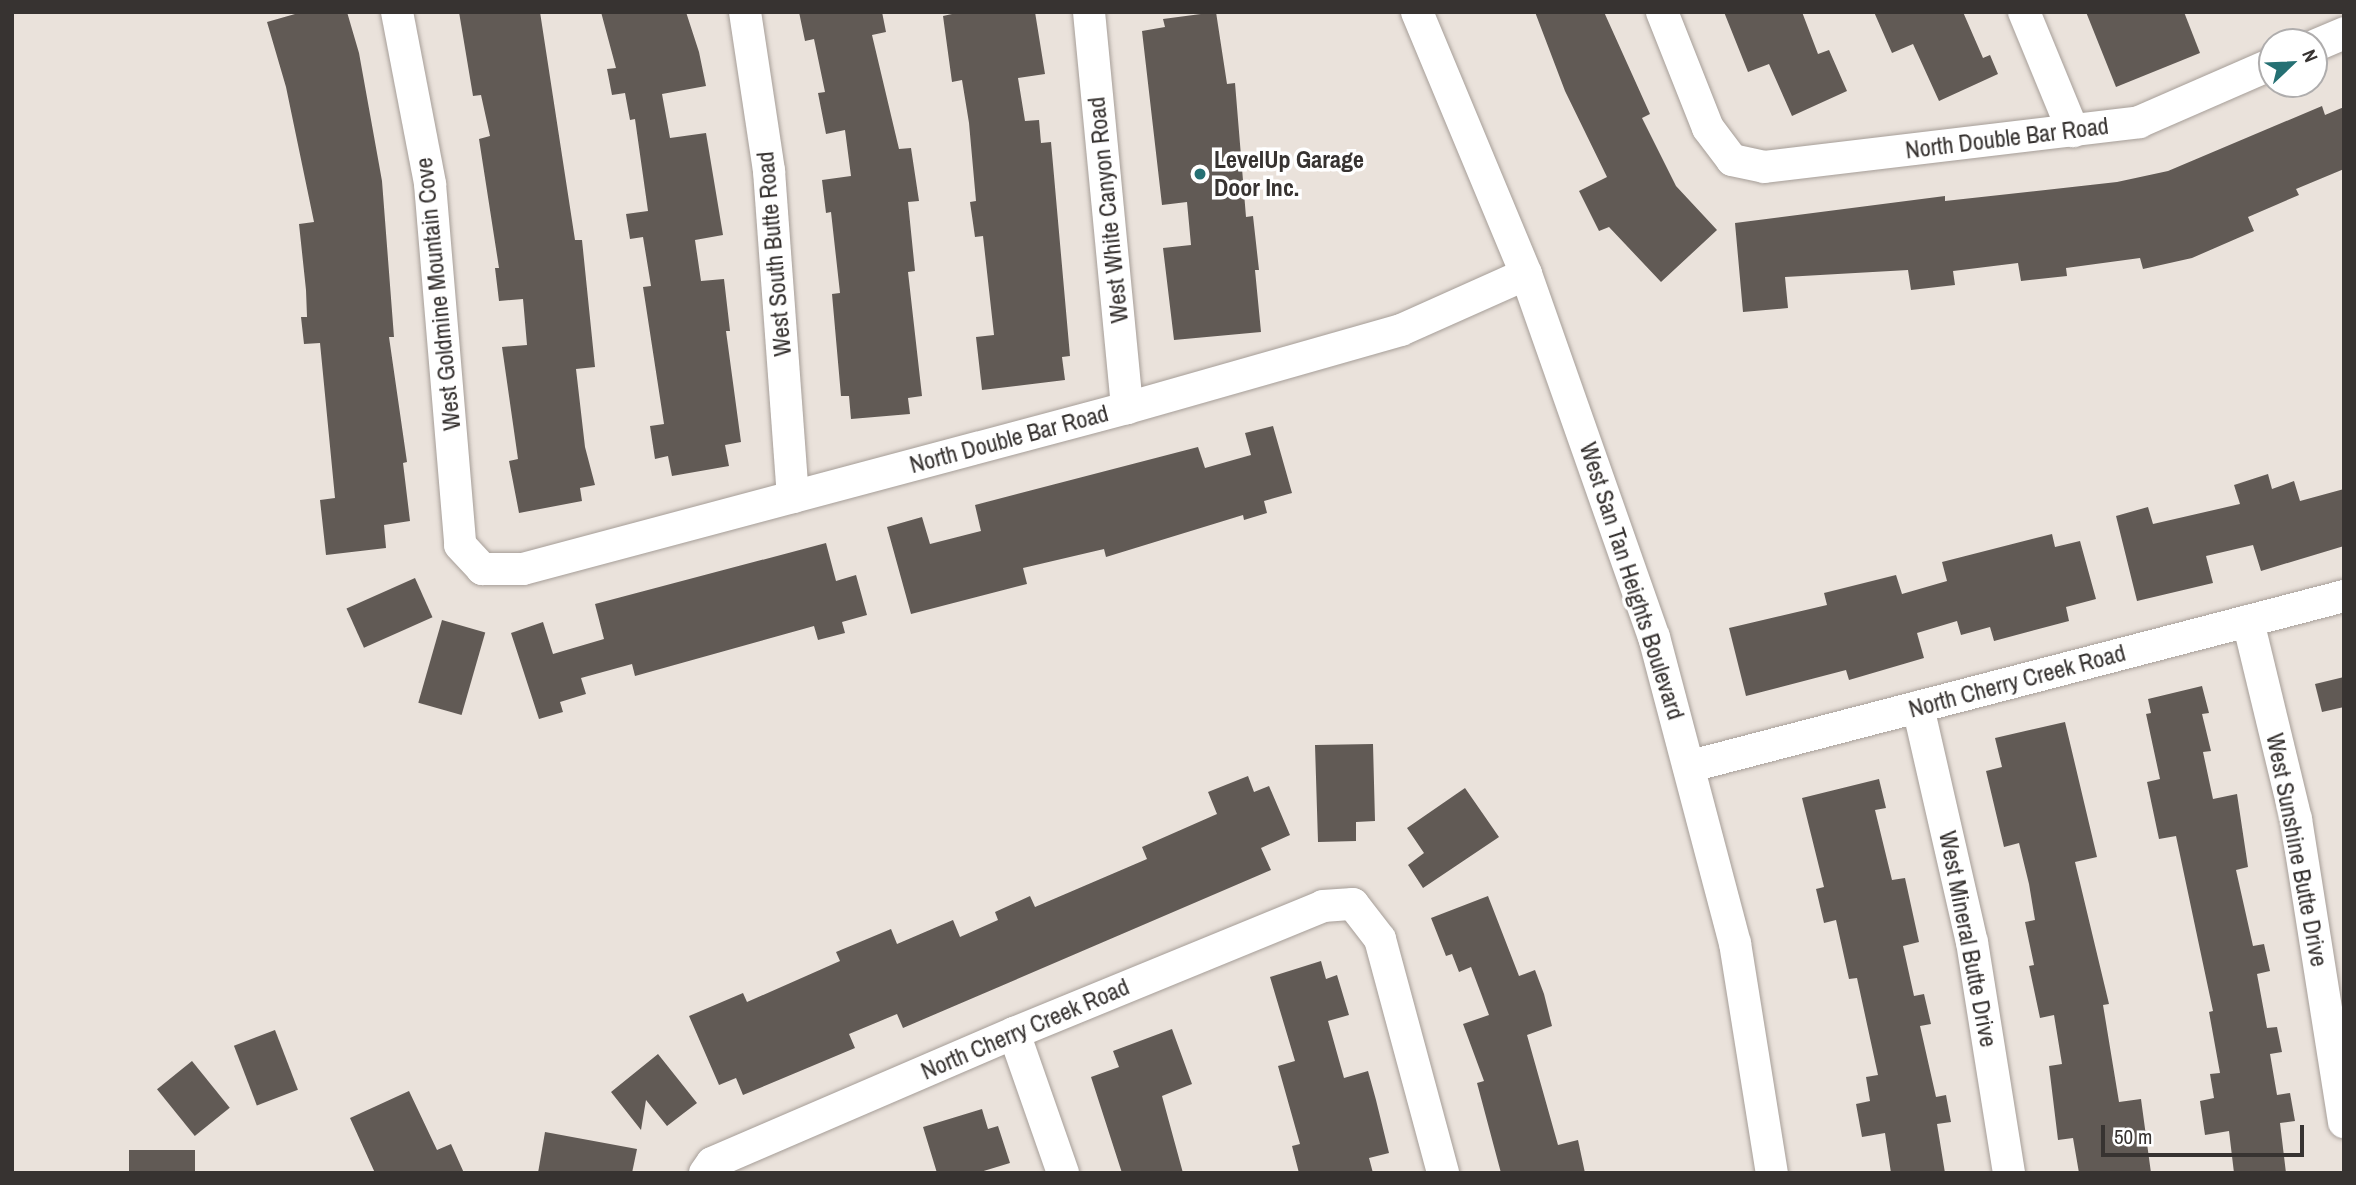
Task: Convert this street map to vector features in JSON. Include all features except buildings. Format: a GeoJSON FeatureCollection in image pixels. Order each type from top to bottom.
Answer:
{"type":"FeatureCollection","features":[{"type":"Feature","properties":{"kind":"street","name":"West Goldmine Mountain Cove"},"geometry":{"type":"LineString","coordinates":[[397,12],[430,184],[460,545],[482,569]]}},
{"type":"Feature","properties":{"kind":"street","name":"West South Butte Road"},"geometry":{"type":"LineString","coordinates":[[745,12],[769,171],[793,497]]}},
{"type":"Feature","properties":{"kind":"street","name":"West White Canyon Road"},"geometry":{"type":"LineString","coordinates":[[1089,12],[1128,408]]}},
{"type":"Feature","properties":{"kind":"street","name":"West San Tan Heights Boulevard"},"geometry":{"type":"LineString","coordinates":[[1417,12],[1526,274],[1599,473],[1691,766],[1735,943],[1772,1173]]}},
{"type":"Feature","properties":{"kind":"street","name":"North Double Bar Road"},"geometry":{"type":"LineString","coordinates":[[1662,12],[1708,128],[1732,160],[1765,167],[2139,122],[2258,70]]}},
{"type":"Feature","properties":{"kind":"street"},"geometry":{"type":"LineString","coordinates":[[2024,12],[2073,131]]}},
{"type":"Feature","properties":{"kind":"street","name":"North Double Bar Road"},"geometry":{"type":"LineString","coordinates":[[482,569],[523,569],[1128,408],[1401,330],[1526,274]]}},
{"type":"Feature","properties":{"kind":"street","name":"North Cherry Creek Road"},"geometry":{"type":"LineString","coordinates":[[1691,766],[2344,596]]}},
{"type":"Feature","properties":{"kind":"street","name":"West Sunshine Butte Drive"},"geometry":{"type":"LineString","coordinates":[[2248,621],[2296,820],[2344,1122]]}},
{"type":"Feature","properties":{"kind":"street","name":"West Mineral Butte Drive"},"geometry":{"type":"LineString","coordinates":[[1918,707],[1972,942],[2009,1173]]}},
{"type":"Feature","properties":{"kind":"street","name":"North Cherry Creek Road"},"geometry":{"type":"LineString","coordinates":[[705,1173],[712,1163],[1014,1033],[1323,906],[1353,904],[1380,939],[1443,1173]]}},
{"type":"Feature","properties":{"kind":"street"},"geometry":{"type":"LineString","coordinates":[[1014,1033],[1063,1173]]}},
{"type":"Feature","properties":{"kind":"place","name":"LevelUp Garage Door Inc."},"geometry":{"type":"Point","coordinates":[1200,174]}}]}
